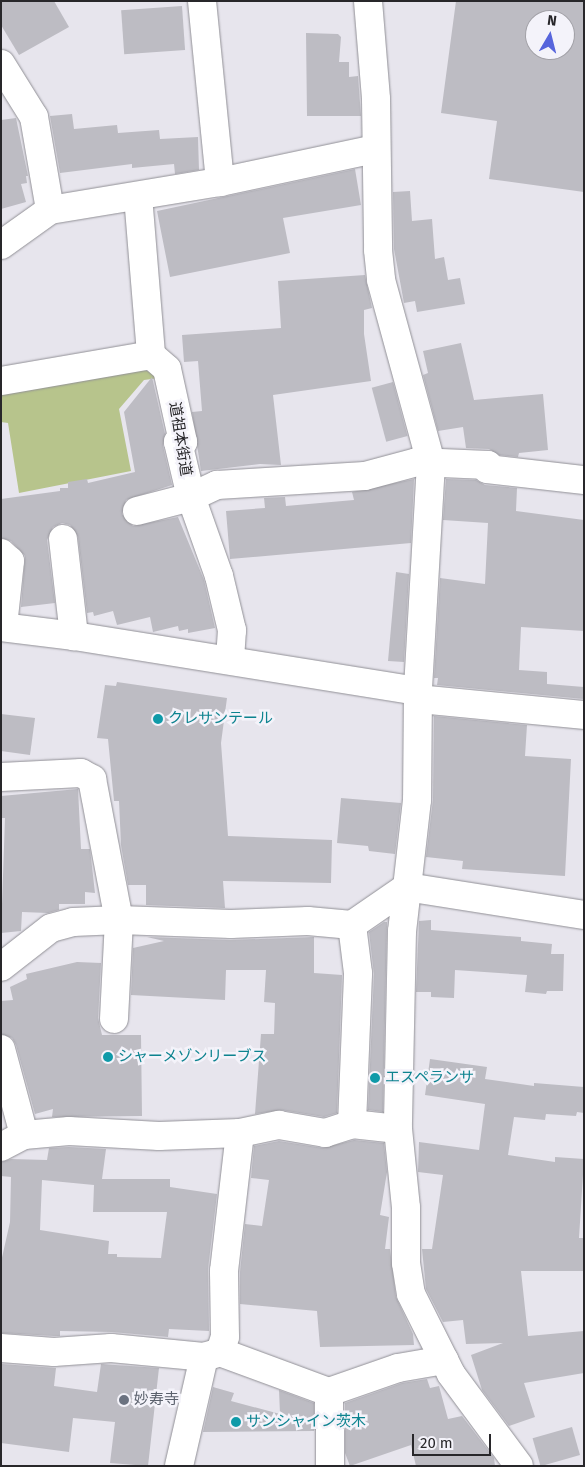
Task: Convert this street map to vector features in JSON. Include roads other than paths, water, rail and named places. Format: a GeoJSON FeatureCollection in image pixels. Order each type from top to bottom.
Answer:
{"type":"FeatureCollection","features":[{"type":"Feature","properties":{"kind":"street"},"geometry":{"type":"LineString","coordinates":[[202,1],[220,182]]}},
{"type":"Feature","properties":{"kind":"street"},"geometry":{"type":"LineString","coordinates":[[368,1],[376,99],[375,149],[381,280],[430,462],[418,695],[417,800],[402,931],[398,1129],[406,1208],[406,1262],[411,1294],[444,1360],[469,1401],[519,1466]]}},
{"type":"Feature","properties":{"kind":"street"},"geometry":{"type":"LineString","coordinates":[[1,64],[34,117],[50,210]]}},
{"type":"Feature","properties":{"kind":"street"},"geometry":{"type":"LineString","coordinates":[[1,245],[50,210],[220,182],[375,149]]}},
{"type":"Feature","properties":{"kind":"street"},"geometry":{"type":"LineString","coordinates":[[1,381],[150,355],[138,196]]}},
{"type":"Feature","properties":{"kind":"street","name":"道祖本街道"},"geometry":{"type":"LineString","coordinates":[[150,355],[167,369],[183,442],[178,442],[191,497],[217,485],[365,476],[417,462],[488,465],[487,469],[584,480]]}},
{"type":"Feature","properties":{"kind":"street"},"geometry":{"type":"LineString","coordinates":[[137,511],[191,497],[219,576],[232,630],[230,660]]}},
{"type":"Feature","properties":{"kind":"street"},"geometry":{"type":"LineString","coordinates":[[63,538],[74,636]]}},
{"type":"Feature","properties":{"kind":"street"},"geometry":{"type":"LineString","coordinates":[[1,553],[10,561],[2,627],[230,660],[418,695],[584,715]]}},
{"type":"Feature","properties":{"kind":"street"},"geometry":{"type":"LineString","coordinates":[[1,777],[81,773],[92,778],[119,920],[114,1019]]}},
{"type":"Feature","properties":{"kind":"street"},"geometry":{"type":"LineString","coordinates":[[1,967],[51,928],[73,922],[119,920],[231,924],[308,921],[352,925],[407,887],[584,915]]}},
{"type":"Feature","properties":{"kind":"street"},"geometry":{"type":"LineString","coordinates":[[352,925],[358,973],[352,1124]]}},
{"type":"Feature","properties":{"kind":"street"},"geometry":{"type":"LineString","coordinates":[[1,1049],[7,1144],[69,1131],[160,1136],[240,1134],[279,1125],[325,1133],[352,1124],[398,1129]]}},
{"type":"Feature","properties":{"kind":"street"},"geometry":{"type":"LineString","coordinates":[[179,1466],[212,1355],[225,1337],[224,1271],[240,1134]]}},
{"type":"Feature","properties":{"kind":"street"},"geometry":{"type":"LineString","coordinates":[[1,1348],[54,1352],[111,1348],[212,1355],[328,1392],[398,1368],[444,1360]]}},
{"type":"Feature","properties":{"kind":"street"},"geometry":{"type":"LineString","coordinates":[[328,1392],[330,1466]]}},
{"type":"Feature","properties":{"kind":"place","name":"クレサンテール"},"geometry":{"type":"Point","coordinates":[158,719]}},
{"type":"Feature","properties":{"kind":"place","name":"シャーメゾンリーブス"},"geometry":{"type":"Point","coordinates":[108,1057]}},
{"type":"Feature","properties":{"kind":"place","name":"エスペランサ"},"geometry":{"type":"Point","coordinates":[375,1078]}},
{"type":"Feature","properties":{"kind":"place","name":"妙寿寺"},"geometry":{"type":"Point","coordinates":[124,1400]}},
{"type":"Feature","properties":{"kind":"place","name":"サンシャイン茨木"},"geometry":{"type":"Point","coordinates":[236,1422]}}]}
